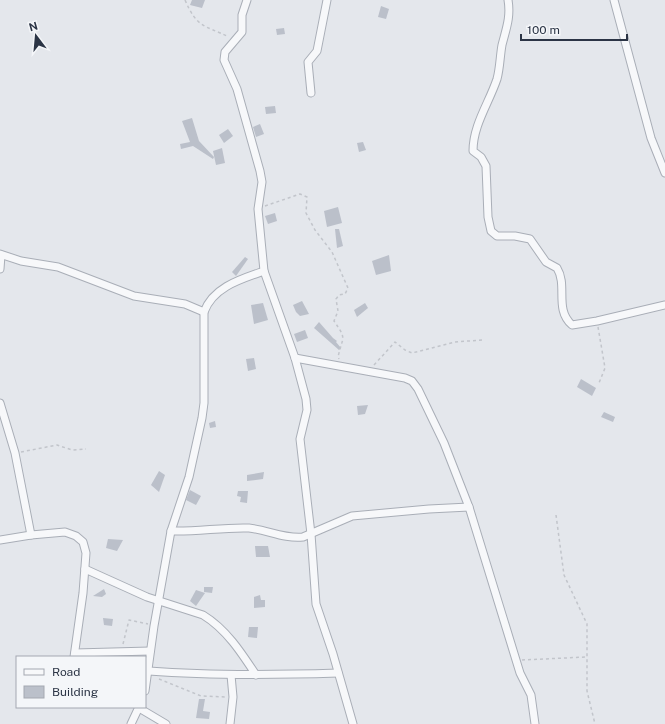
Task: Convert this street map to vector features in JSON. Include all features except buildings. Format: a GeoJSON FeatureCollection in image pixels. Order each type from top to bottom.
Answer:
{"type":"FeatureCollection","features":[{"type":"Feature","properties":{"kind":"street"},"geometry":{"type":"LineString","coordinates":[[247,0],[242,15],[242,32],[225,52],[224,60],[237,88],[259,164],[262,182],[258,209],[264,271],[295,358],[306,399],[307,410],[300,439],[311,534],[316,604],[353,724]]}},
{"type":"Feature","properties":{"kind":"street"},"geometry":{"type":"LineString","coordinates":[[312,93],[308,62],[317,51],[327,0]]}},
{"type":"Feature","properties":{"kind":"street"},"geometry":{"type":"LineString","coordinates":[[508,0],[510,16],[502,44],[498,74],[477,126],[473,144],[473,152],[481,157],[486,166],[487,203],[491,231],[497,236],[515,236],[530,239],[546,262],[557,268],[560,278],[561,305],[567,321],[572,325],[597,321],[665,305]]}},
{"type":"Feature","properties":{"kind":"street"},"geometry":{"type":"LineString","coordinates":[[614,0],[651,138],[665,173]]}},
{"type":"Feature","properties":{"kind":"street"},"geometry":{"type":"LineString","coordinates":[[0,269],[1,254],[21,261],[58,267],[134,296],[185,304],[204,312]]}},
{"type":"Feature","properties":{"kind":"street"},"geometry":{"type":"LineString","coordinates":[[146,686],[149,673],[150,650],[171,531],[189,477],[202,418],[204,403],[204,312],[207,305],[217,292],[264,271]]}},
{"type":"Feature","properties":{"kind":"street"},"geometry":{"type":"LineString","coordinates":[[295,358],[404,378],[412,381],[418,389],[444,443],[469,507],[516,660],[525,684],[532,695],[535,724]]}},
{"type":"Feature","properties":{"kind":"street"},"geometry":{"type":"LineString","coordinates":[[0,403],[15,453],[31,535]]}},
{"type":"Feature","properties":{"kind":"street"},"geometry":{"type":"LineString","coordinates":[[171,531],[242,528],[260,530],[286,537],[303,537],[352,516],[469,507]]}},
{"type":"Feature","properties":{"kind":"street"},"geometry":{"type":"LineString","coordinates":[[0,540],[65,532],[76,536],[83,542],[86,548],[85,569],[74,655],[150,650]]}},
{"type":"Feature","properties":{"kind":"street"},"geometry":{"type":"LineString","coordinates":[[85,569],[159,601],[195,611],[211,620],[235,644],[256,675]]}},
{"type":"Feature","properties":{"kind":"street"},"geometry":{"type":"LineString","coordinates":[[149,673],[256,675],[338,673]]}},
{"type":"Feature","properties":{"kind":"street"},"geometry":{"type":"LineString","coordinates":[[230,724],[233,697],[231,675]]}},
{"type":"Feature","properties":{"kind":"street"},"geometry":{"type":"LineString","coordinates":[[131,724],[139,708],[166,724]]}},
{"type":"Feature","properties":{"kind":"path"},"geometry":{"type":"LineString","coordinates":[[185,0],[192,14],[201,25],[235,40]]}},
{"type":"Feature","properties":{"kind":"path"},"geometry":{"type":"LineString","coordinates":[[258,209],[300,194],[307,197],[306,213],[315,230],[332,252],[348,288],[345,294],[337,297],[338,310],[334,321],[343,334],[342,347],[338,357],[340,360]]}},
{"type":"Feature","properties":{"kind":"path"},"geometry":{"type":"LineString","coordinates":[[597,321],[605,368],[599,383]]}},
{"type":"Feature","properties":{"kind":"path"},"geometry":{"type":"LineString","coordinates":[[369,371],[395,342],[405,350],[412,352],[455,342],[482,340]]}},
{"type":"Feature","properties":{"kind":"path"},"geometry":{"type":"LineString","coordinates":[[15,453],[57,445],[72,450],[86,449]]}},
{"type":"Feature","properties":{"kind":"path"},"geometry":{"type":"LineString","coordinates":[[556,515],[564,575],[587,624],[589,701],[595,724]]}},
{"type":"Feature","properties":{"kind":"path"},"geometry":{"type":"LineString","coordinates":[[122,652],[126,627],[129,620],[154,626]]}},
{"type":"Feature","properties":{"kind":"path"},"geometry":{"type":"LineString","coordinates":[[516,660],[587,657]]}},
{"type":"Feature","properties":{"kind":"path"},"geometry":{"type":"LineString","coordinates":[[149,673],[186,692],[201,696],[233,697]]}}]}
